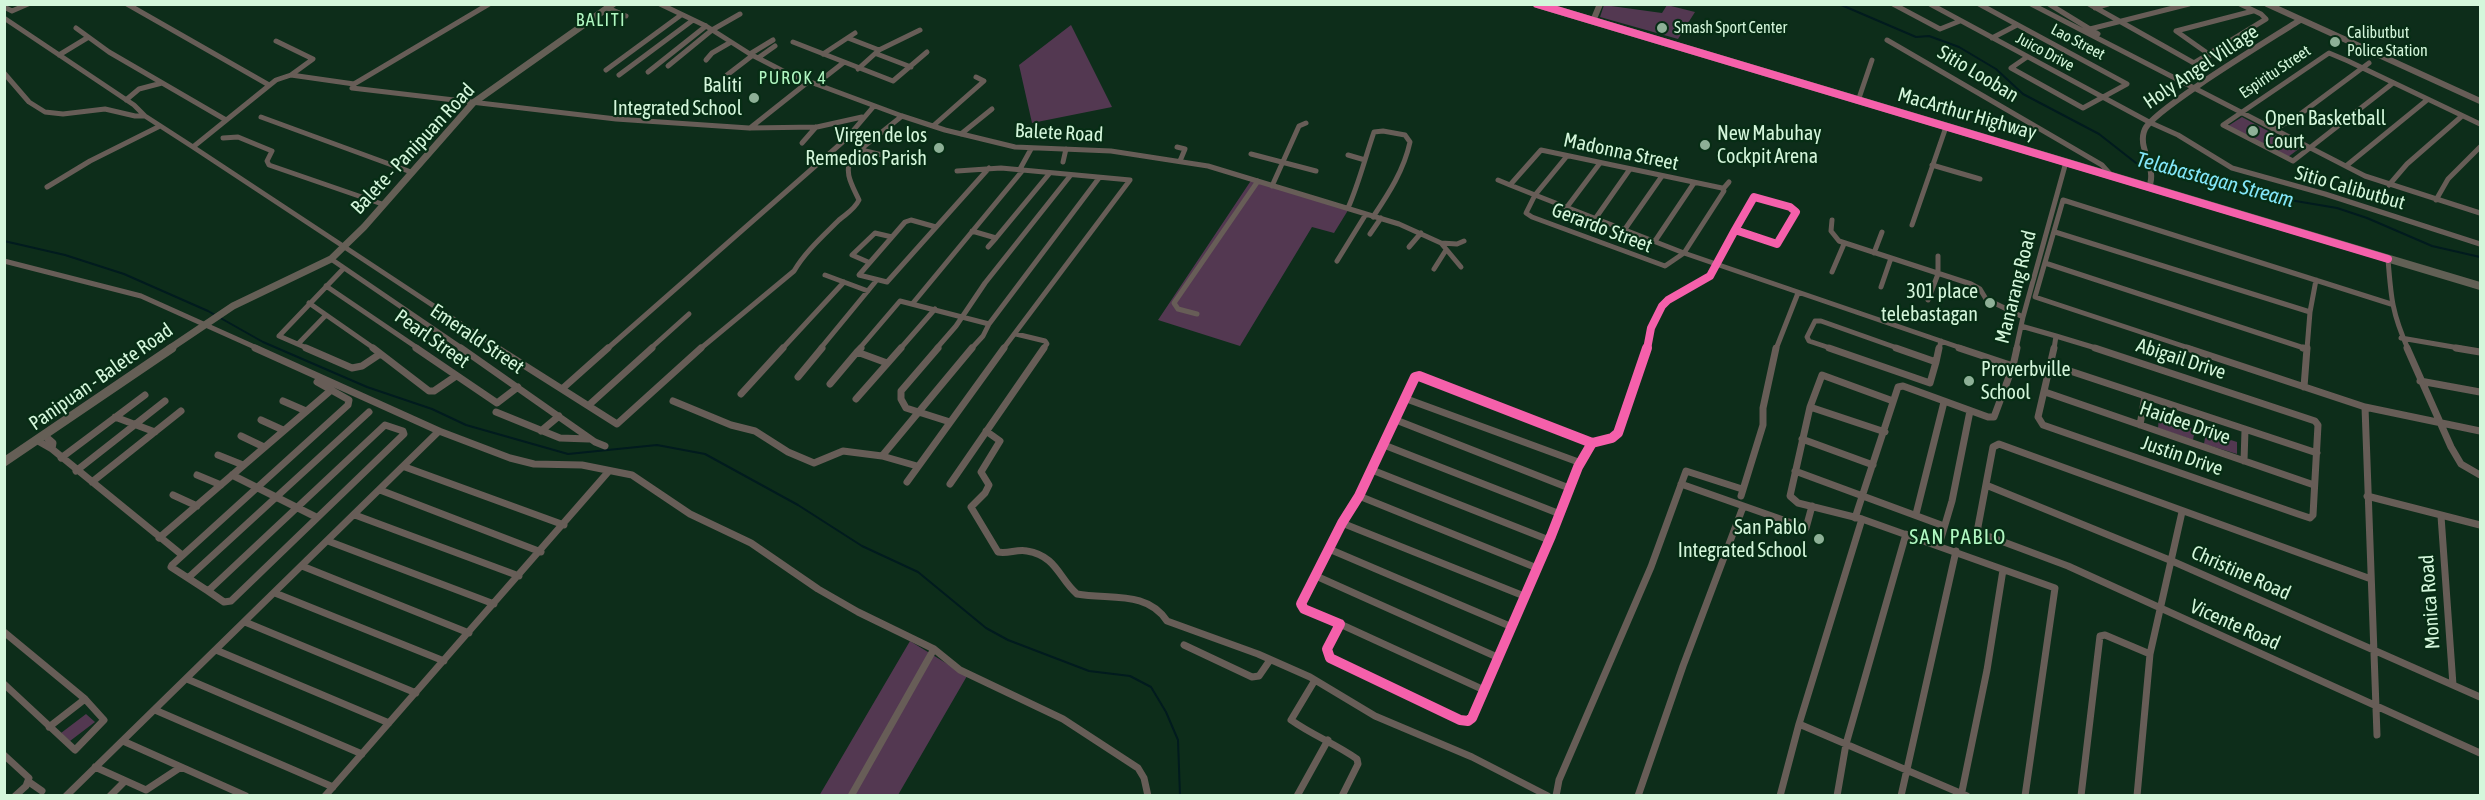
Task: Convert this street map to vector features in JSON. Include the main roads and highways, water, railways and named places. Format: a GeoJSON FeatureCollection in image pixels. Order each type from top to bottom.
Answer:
{"type":"FeatureCollection","features":[{"type":"Feature","properties":{"kind":"highway","name":"MacArthur Highway"},"geometry":{"type":"LineString","coordinates":[[1537,4],[2481,286]]}},
{"type":"Feature","properties":{"kind":"main road","name":"Balete - Panipuan Road"},"geometry":{"type":"LineString","coordinates":[[215,318],[233,306],[331,259],[473,103],[610,6]]}},
{"type":"Feature","properties":{"kind":"main road","name":"Panipuan - Balete Road"},"geometry":{"type":"LineString","coordinates":[[4,462],[44,440],[215,318]]}},
{"type":"Feature","properties":{"kind":"waterway","name":"Telabastagan Stream"},"geometry":{"type":"LineString","coordinates":[[1839,4],[1916,37],[1929,36],[1959,47],[1996,69],[2023,94],[2099,134],[2136,163],[2158,171],[2211,181],[2266,196],[2337,208],[2367,218],[2432,246],[2480,257]]}},
{"type":"Feature","properties":{"kind":"waterway"},"geometry":{"type":"LineString","coordinates":[[4,241],[65,255],[124,274],[208,311],[263,342],[367,387],[432,409],[466,425],[568,454],[657,445],[705,454],[798,505],[862,546],[918,572],[986,628],[1008,640],[1089,671],[1130,676],[1151,687],[1166,712],[1178,740],[1180,796]]}},
{"type":"Feature","properties":{"kind":"place","name":"Smash Sport Center"},"geometry":{"type":"Point","coordinates":[1662,28]}},
{"type":"Feature","properties":{"kind":"place","name":"Calibutbut Police Station"},"geometry":{"type":"Point","coordinates":[2335,42]}},
{"type":"Feature","properties":{"kind":"place","name":"Baliti Integrated School"},"geometry":{"type":"Point","coordinates":[754,98]}},
{"type":"Feature","properties":{"kind":"place","name":"Open Basketball Court"},"geometry":{"type":"Point","coordinates":[2253,131]}},
{"type":"Feature","properties":{"kind":"place","name":"New Mabuhay Cockpit Arena"},"geometry":{"type":"Point","coordinates":[1705,145]}},
{"type":"Feature","properties":{"kind":"place","name":"Virgen de los Remedios Parish"},"geometry":{"type":"Point","coordinates":[939,148]}},
{"type":"Feature","properties":{"kind":"place","name":"301 place telebastagan"},"geometry":{"type":"Point","coordinates":[1990,303]}},
{"type":"Feature","properties":{"kind":"place","name":"Proverbville School"},"geometry":{"type":"Point","coordinates":[1969,381]}},
{"type":"Feature","properties":{"kind":"place","name":"San Pablo Integrated School"},"geometry":{"type":"Point","coordinates":[1819,539]}},
{"type":"Feature","properties":{"kind":"district","name":"BALITI"},"geometry":{"type":"Point","coordinates":[601,20]}},
{"type":"Feature","properties":{"kind":"district","name":"PUROK 4"},"geometry":{"type":"Point","coordinates":[793,78]}},
{"type":"Feature","properties":{"kind":"district","name":"SAN PABLO"},"geometry":{"type":"Point","coordinates":[1958,537]}}]}
